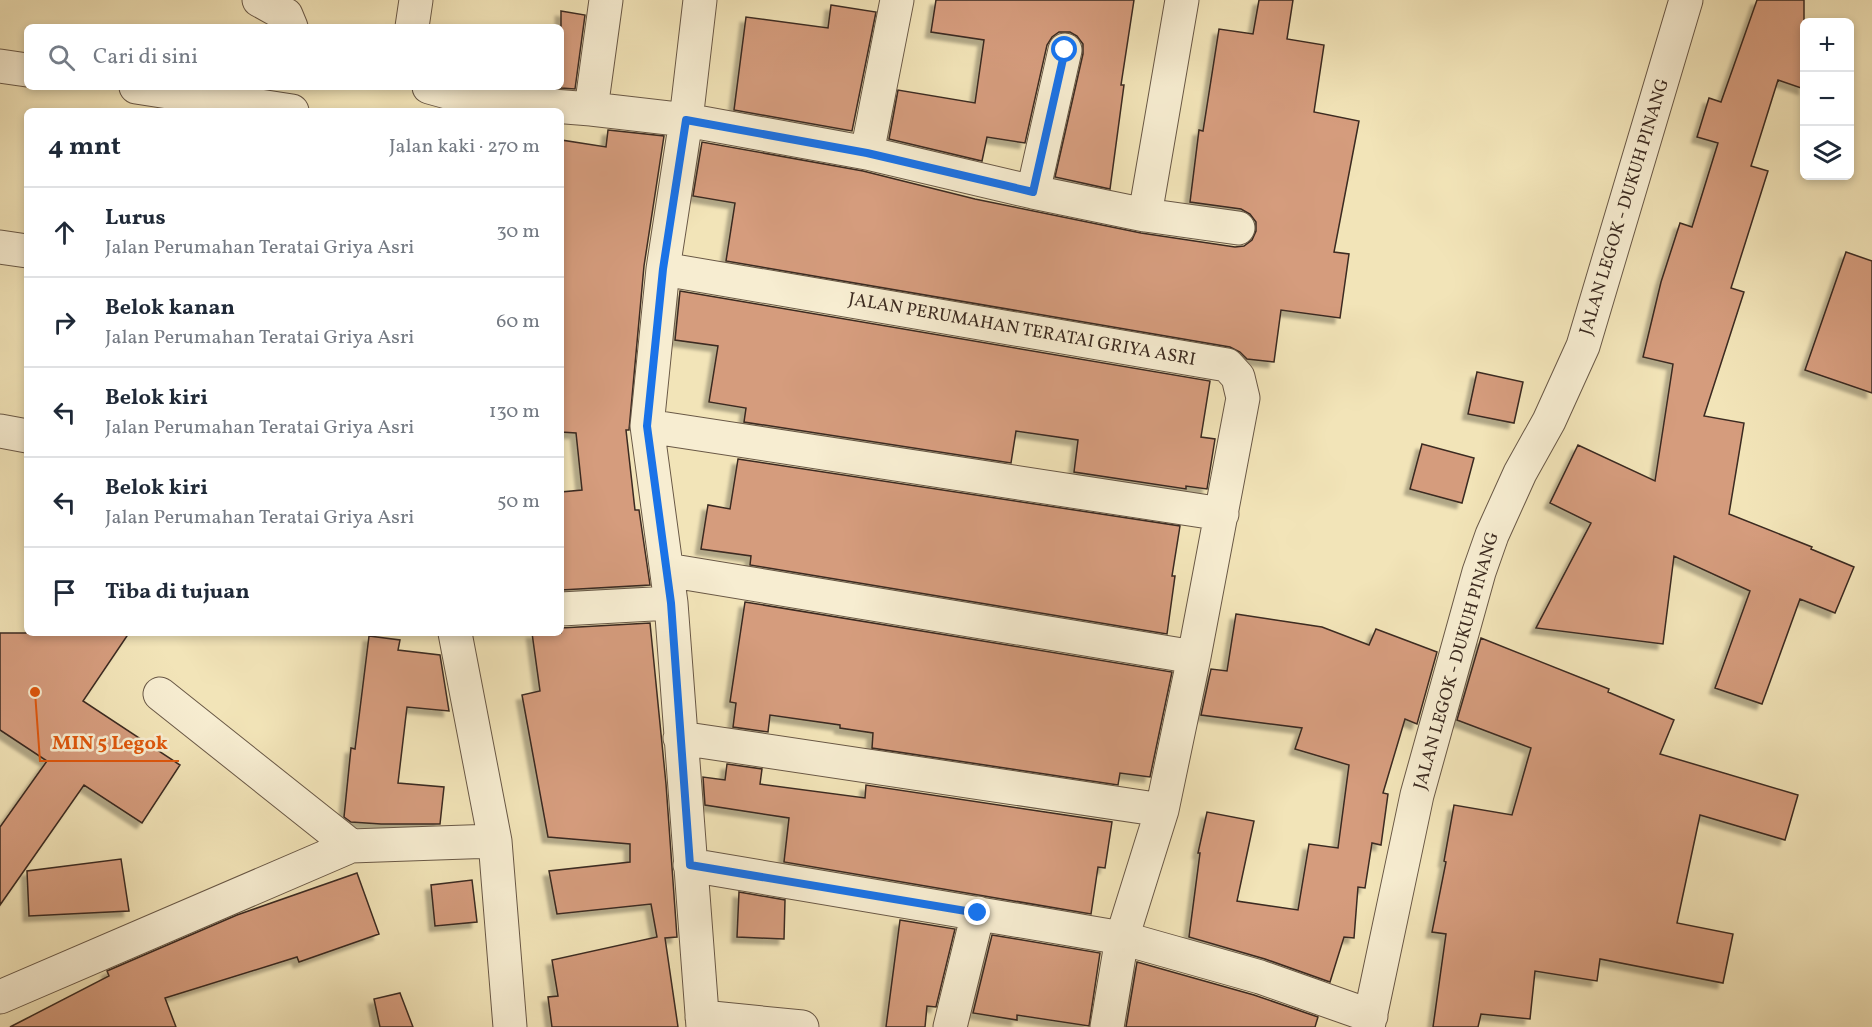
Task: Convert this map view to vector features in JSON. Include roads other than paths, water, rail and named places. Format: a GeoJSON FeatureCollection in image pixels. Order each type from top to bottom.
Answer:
{"type":"FeatureCollection","features":[{"type":"Feature","properties":{"kind":"street"},"geometry":{"type":"LineString","coordinates":[[259,0],[286,15],[290,24]]}},
{"type":"Feature","properties":{"kind":"street"},"geometry":{"type":"LineString","coordinates":[[412,24],[416,0]]}},
{"type":"Feature","properties":{"kind":"street"},"geometry":{"type":"LineString","coordinates":[[591,108],[606,0]]}},
{"type":"Feature","properties":{"kind":"street"},"geometry":{"type":"LineString","coordinates":[[700,0],[686,120],[663,269],[647,426],[671,603],[703,1022],[802,1027]]}},
{"type":"Feature","properties":{"kind":"street"},"geometry":{"type":"LineString","coordinates":[[867,153],[897,0]]}},
{"type":"Feature","properties":{"kind":"street"},"geometry":{"type":"LineString","coordinates":[[1145,215],[1182,0]]}},
{"type":"Feature","properties":{"kind":"street","name":"JALAN LEGOK - DUKUH PINANG"},"geometry":{"type":"LineString","coordinates":[[1369,1022],[1418,795],[1479,572],[1492,535],[1520,473],[1549,421],[1583,346],[1686,0]]}},
{"type":"Feature","properties":{"kind":"street"},"geometry":{"type":"LineString","coordinates":[[1033,192],[1065,50]]}},
{"type":"Feature","properties":{"kind":"street"},"geometry":{"type":"LineString","coordinates":[[0,66],[24,70]]}},
{"type":"Feature","properties":{"kind":"street"},"geometry":{"type":"LineString","coordinates":[[156,90],[274,108]]}},
{"type":"Feature","properties":{"kind":"street"},"geometry":{"type":"LineString","coordinates":[[294,108],[297,90]]}},
{"type":"Feature","properties":{"kind":"street"},"geometry":{"type":"LineString","coordinates":[[436,90],[475,106],[591,108],[686,120],[867,153],[1033,192],[1145,215],[1238,228]]}},
{"type":"Feature","properties":{"kind":"street"},"geometry":{"type":"LineString","coordinates":[[0,247],[24,251]]}},
{"type":"Feature","properties":{"kind":"street","name":"JALAN PERUMAHAN TERATAI GRIYA ASRI"},"geometry":{"type":"LineString","coordinates":[[663,269],[1227,365],[1238,377],[1243,398],[1194,657],[1162,810],[1122,938],[1107,1027]]}},
{"type":"Feature","properties":{"kind":"street"},"geometry":{"type":"LineString","coordinates":[[647,426],[1222,514]]}},
{"type":"Feature","properties":{"kind":"street"},"geometry":{"type":"LineString","coordinates":[[0,431],[24,435]]}},
{"type":"Feature","properties":{"kind":"street"},"geometry":{"type":"LineString","coordinates":[[667,570],[1194,657]]}},
{"type":"Feature","properties":{"kind":"street"},"geometry":{"type":"LineString","coordinates":[[564,609],[671,603]]}},
{"type":"Feature","properties":{"kind":"street"},"geometry":{"type":"LineString","coordinates":[[456,636],[495,841],[510,1027]]}},
{"type":"Feature","properties":{"kind":"street"},"geometry":{"type":"LineString","coordinates":[[160,694],[351,846]]}},
{"type":"Feature","properties":{"kind":"street"},"geometry":{"type":"LineString","coordinates":[[680,738],[1162,810]]}},
{"type":"Feature","properties":{"kind":"street"},"geometry":{"type":"LineString","coordinates":[[0,997],[351,846],[495,841]]}},
{"type":"Feature","properties":{"kind":"street"},"geometry":{"type":"LineString","coordinates":[[690,865],[1122,938],[1260,977],[1369,1022]]}},
{"type":"Feature","properties":{"kind":"street"},"geometry":{"type":"LineString","coordinates":[[950,1027],[978,913]]}},
{"type":"Feature","properties":{"kind":"place","name":"MIN 5 Legok"},"geometry":{"type":"Point","coordinates":[35,692]}}]}
